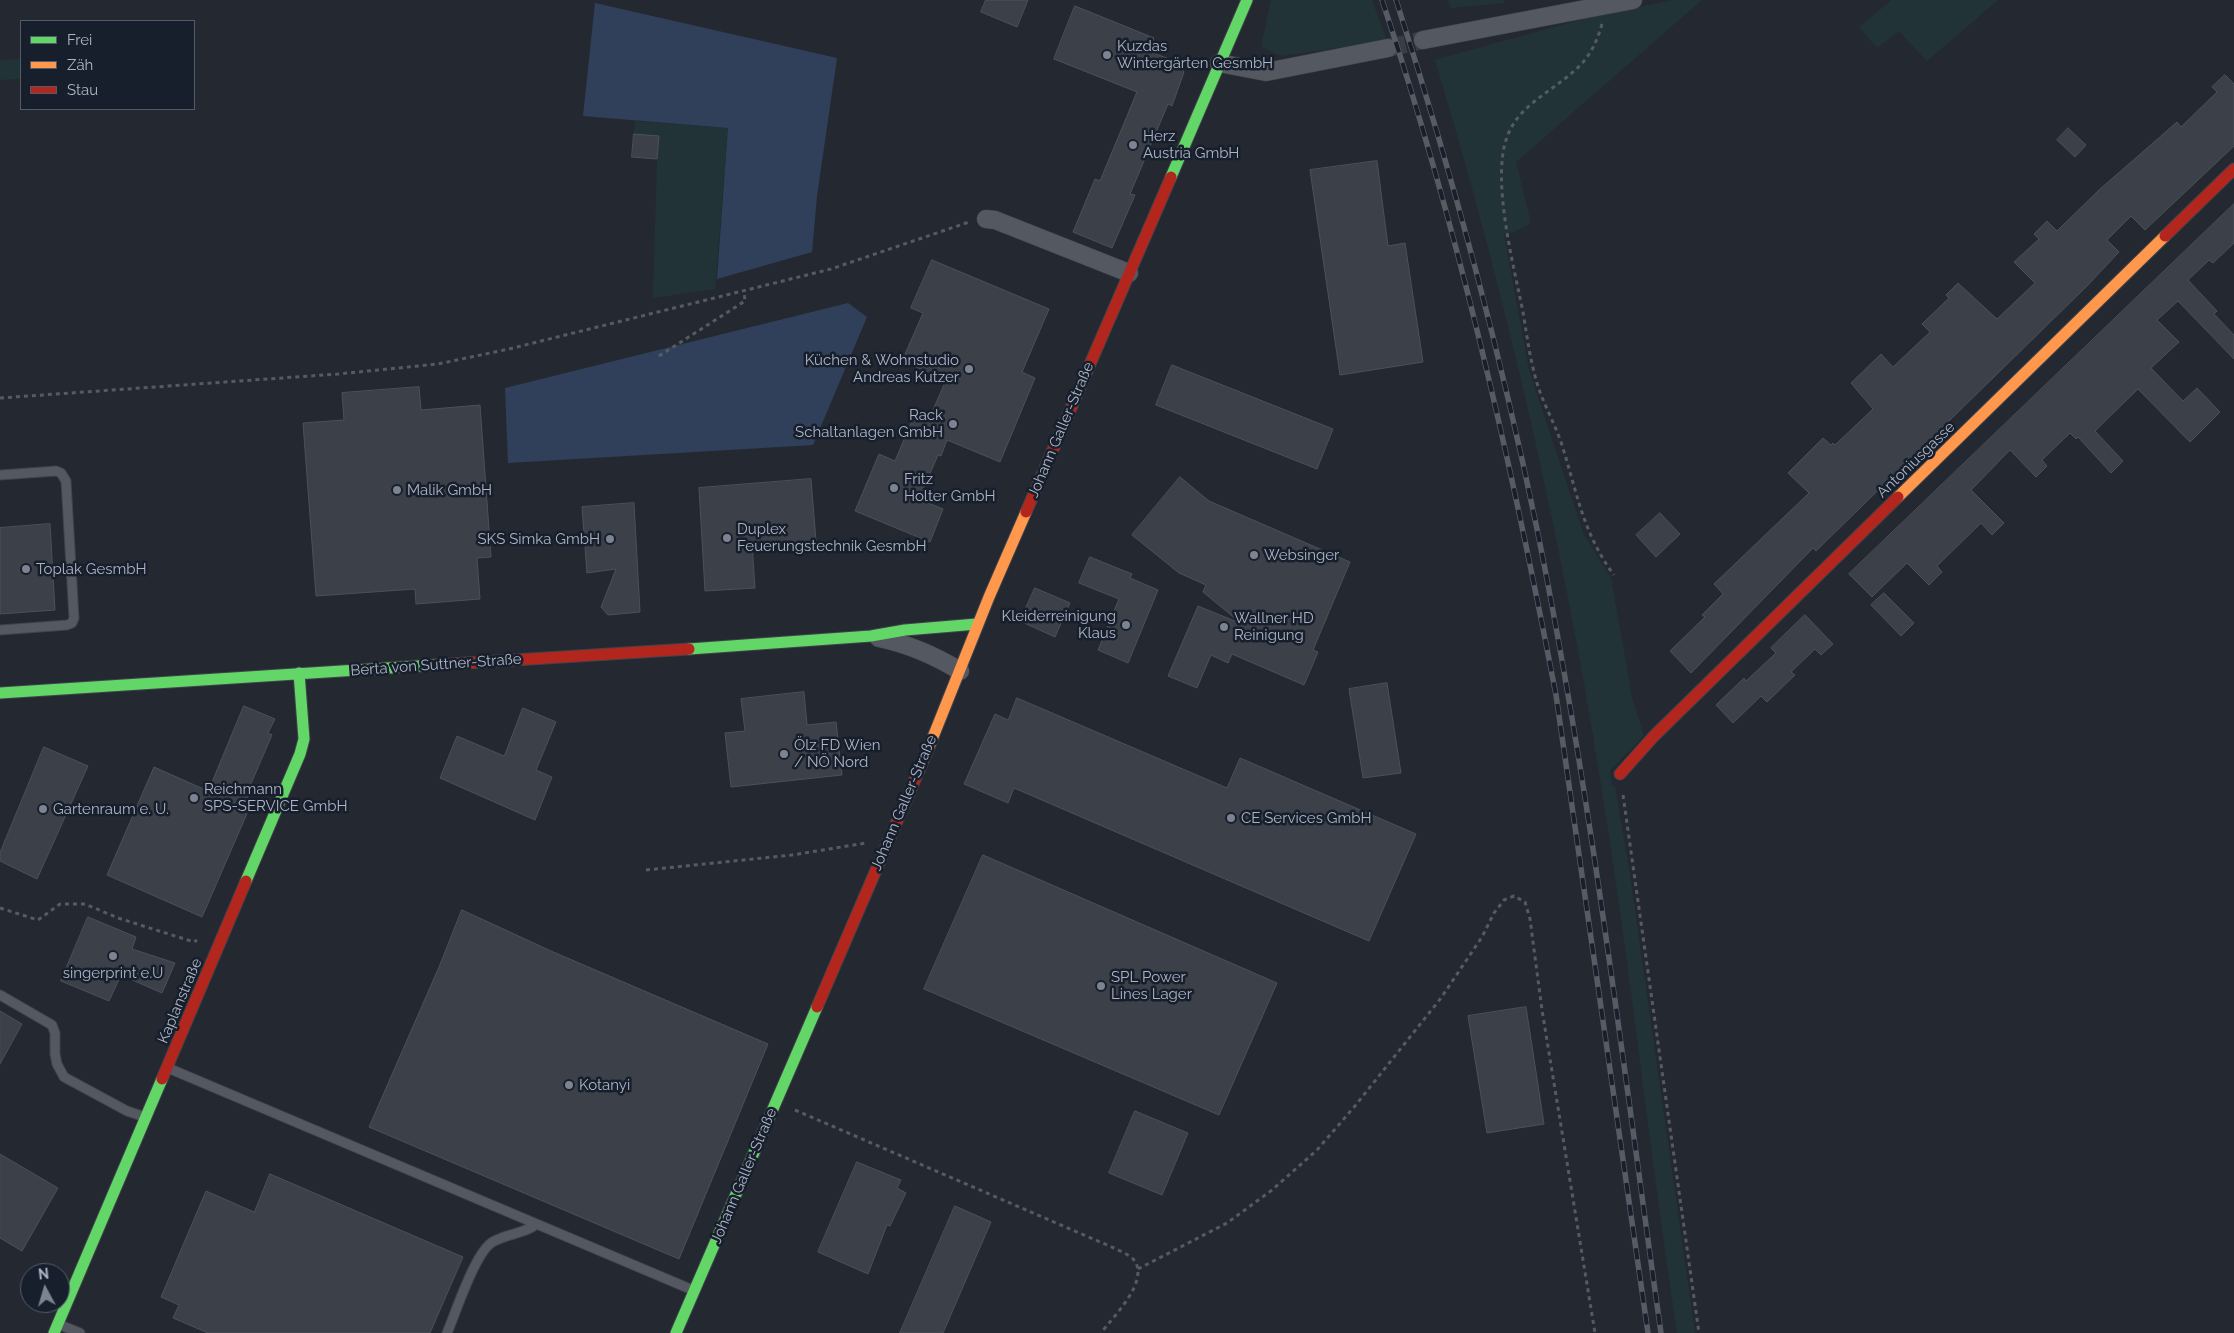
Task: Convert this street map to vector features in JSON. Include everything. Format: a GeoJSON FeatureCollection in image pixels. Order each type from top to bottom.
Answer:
{"type":"FeatureCollection","features":[{"type":"Feature","properties":{"kind":"street","name":"Johann Galler-Straße"},"geometry":{"type":"LineString","coordinates":[[676,1333],[889,839],[960,671],[977,624],[1247,0]]}},
{"type":"Feature","properties":{"kind":"street"},"geometry":{"type":"LineString","coordinates":[[1423,40],[1633,0]]}},
{"type":"Feature","properties":{"kind":"street"},"geometry":{"type":"LineString","coordinates":[[1219,63],[1266,72],[1388,48]]}},
{"type":"Feature","properties":{"kind":"street","name":"Antoniusgasse"},"geometry":{"type":"LineString","coordinates":[[1620,774],[1654,736],[2234,169]]}},
{"type":"Feature","properties":{"kind":"street"},"geometry":{"type":"LineString","coordinates":[[986,218],[1129,273]]}},
{"type":"Feature","properties":{"kind":"street","name":"Berta von Suttner-Straße"},"geometry":{"type":"LineString","coordinates":[[0,693],[871,636],[905,630],[977,624]]}},
{"type":"Feature","properties":{"kind":"street","name":"Berta von Suttner-Straße"},"geometry":{"type":"LineString","coordinates":[[871,636],[899,642],[938,658],[960,671]]}},
{"type":"Feature","properties":{"kind":"street","name":"Kaplanstraße"},"geometry":{"type":"LineString","coordinates":[[56,1328],[300,754],[304,739],[299,674]]}},
{"type":"Feature","properties":{"kind":"lane"},"geometry":{"type":"LineString","coordinates":[[0,475],[56,471],[64,476],[66,481],[74,618],[72,623],[67,625],[0,630]]}},
{"type":"Feature","properties":{"kind":"lane"},"geometry":{"type":"LineString","coordinates":[[0,995],[52,1025],[55,1033],[57,1064],[64,1077],[127,1111],[146,1118]]}},
{"type":"Feature","properties":{"kind":"lane"},"geometry":{"type":"LineString","coordinates":[[168,1068],[695,1291]]}},
{"type":"Feature","properties":{"kind":"lane"},"geometry":{"type":"LineString","coordinates":[[447,1333],[480,1255],[490,1244],[507,1234],[527,1230],[536,1224]]}},
{"type":"Feature","properties":{"kind":"lane"},"geometry":{"type":"LineString","coordinates":[[56,1328],[80,1333]]}},
{"type":"Feature","properties":{"kind":"path"},"geometry":{"type":"LineString","coordinates":[[1608,4],[1597,41],[1584,61],[1564,80],[1517,116],[1506,138],[1502,170],[1505,219],[1537,383],[1561,442],[1585,524],[1601,557],[1614,575]]}},
{"type":"Feature","properties":{"kind":"path"},"geometry":{"type":"LineString","coordinates":[[0,398],[338,374],[438,364],[509,349],[831,269],[986,218]]}},
{"type":"Feature","properties":{"kind":"path"},"geometry":{"type":"LineString","coordinates":[[659,356],[745,301],[744,291]]}},
{"type":"Feature","properties":{"kind":"path"},"geometry":{"type":"LineString","coordinates":[[1620,774],[1699,1333]]}},
{"type":"Feature","properties":{"kind":"path"},"geometry":{"type":"LineString","coordinates":[[646,870],[792,855],[889,839]]}},
{"type":"Feature","properties":{"kind":"path"},"geometry":{"type":"LineString","coordinates":[[1138,1269],[1227,1223],[1272,1190],[1317,1150],[1355,1106],[1441,998],[1482,937],[1494,913],[1504,900],[1514,896],[1525,902],[1530,919],[1542,1010],[1595,1333]]}},
{"type":"Feature","properties":{"kind":"path"},"geometry":{"type":"LineString","coordinates":[[0,908],[38,920],[60,904],[85,904],[118,918],[194,942],[201,937]]}},
{"type":"Feature","properties":{"kind":"path"},"geometry":{"type":"LineString","coordinates":[[776,1102],[1114,1248],[1134,1259],[1138,1269],[1138,1280],[1134,1290],[1101,1333]]}},
{"type":"Feature","properties":{"kind":"shaded area"},"geometry":{"type":"Polygon","coordinates":[[[1271,0],[1372,0],[1387,41],[1281,56],[1261,47],[1271,0]]]}},
{"type":"Feature","properties":{"kind":"shaded area"},"geometry":{"type":"Polygon","coordinates":[[[1448,0],[1503,0],[1505,3],[1451,8],[1448,0]]]}},
{"type":"Feature","properties":{"kind":"shaded area"},"geometry":{"type":"Polygon","coordinates":[[[1672,0],[1702,0],[1516,162],[1531,223],[1514,232],[1504,234],[1529,370],[1584,535],[1611,578],[1632,697],[1644,736],[1610,770],[1612,786],[1615,787],[1630,875],[1695,1333],[1677,1333],[1611,847],[1568,596],[1530,416],[1508,326],[1461,148],[1435,60],[1583,19],[1672,0]]]}},
{"type":"Feature","properties":{"kind":"shaded area"},"geometry":{"type":"Polygon","coordinates":[[[1892,0],[1998,0],[1927,61],[1899,31],[1877,48],[1859,27],[1892,0]]]}},
{"type":"Feature","properties":{"kind":"shaded area"},"geometry":{"type":"Polygon","coordinates":[[[20,59],[20,79],[0,80],[0,60],[20,59]]]}},
{"type":"Feature","properties":{"kind":"shaded area"},"geometry":{"type":"Polygon","coordinates":[[[635,121],[728,128],[715,289],[653,298],[657,159],[632,157],[635,121]]]}},
{"type":"Feature","properties":{"kind":"water"},"geometry":{"type":"Polygon","coordinates":[[[595,3],[837,58],[817,196],[812,252],[717,279],[728,128],[583,116],[595,3]]]}},
{"type":"Feature","properties":{"kind":"water"},"geometry":{"type":"Polygon","coordinates":[[[848,303],[867,317],[813,445],[508,463],[505,388],[848,303]]]}},
{"type":"Feature","properties":{"kind":"building"},"geometry":{"type":"Polygon","coordinates":[[[986,0],[1028,0],[1017,27],[981,12],[986,0]]]}},
{"type":"Feature","properties":{"kind":"building"},"geometry":{"type":"Polygon","coordinates":[[[1075,6],[1154,38],[1149,51],[1179,63],[1184,72],[1172,106],[1168,104],[1130,194],[1135,195],[1112,248],[1073,232],[1095,179],[1100,181],[1137,92],[1054,59],[1075,6]]]}},
{"type":"Feature","properties":{"kind":"building"},"geometry":{"type":"Polygon","coordinates":[[[2225,75],[2234,84],[2234,146],[2145,230],[2131,216],[2107,240],[2119,252],[2086,287],[1816,551],[1813,548],[1691,673],[1670,651],[1705,617],[1702,615],[1723,594],[1714,584],[1809,493],[1788,473],[1823,438],[1831,445],[1833,443],[1835,445],[1873,409],[1851,383],[1881,354],[1893,367],[1930,332],[1922,324],[1949,298],[1946,295],[1958,283],[1997,319],[2035,283],[2014,262],[2039,239],[2034,234],[2047,221],[2057,231],[2099,190],[2177,122],[2181,127],[2217,92],[2212,87],[2225,75]]]}},
{"type":"Feature","properties":{"kind":"building"},"geometry":{"type":"Polygon","coordinates":[[[2068,128],[2086,145],[2075,157],[2057,140],[2068,128]]]}},
{"type":"Feature","properties":{"kind":"building"},"geometry":{"type":"Polygon","coordinates":[[[634,134],[659,136],[657,159],[632,157],[634,134]]]}},
{"type":"Feature","properties":{"kind":"building"},"geometry":{"type":"Polygon","coordinates":[[[1377,161],[1388,246],[1405,243],[1423,362],[1340,375],[1310,170],[1377,161]]]}},
{"type":"Feature","properties":{"kind":"building"},"geometry":{"type":"Polygon","coordinates":[[[2234,204],[2234,243],[2213,263],[2209,260],[2188,280],[2217,311],[2214,314],[2234,335],[2234,359],[2178,301],[2157,320],[2179,342],[2151,368],[2183,401],[2197,388],[2220,412],[2190,442],[2138,389],[2095,431],[2123,461],[2111,473],[2078,437],[2076,439],[2070,433],[2042,460],[2047,466],[2036,477],[2010,450],[1971,490],[2004,523],[1992,535],[1981,523],[1937,566],[1942,572],[1929,585],[1907,563],[1872,597],[1849,574],[2234,204]]]}},
{"type":"Feature","properties":{"kind":"building"},"geometry":{"type":"Polygon","coordinates":[[[932,260],[1049,309],[1022,372],[1035,378],[1000,462],[947,440],[941,456],[938,455],[919,499],[943,509],[930,542],[855,511],[879,454],[895,461],[916,411],[930,417],[946,380],[902,361],[923,313],[911,308],[932,260]]]}},
{"type":"Feature","properties":{"kind":"building"},"geometry":{"type":"Polygon","coordinates":[[[1172,365],[1333,429],[1317,469],[1156,405],[1172,365]]]}},
{"type":"Feature","properties":{"kind":"building","name":"Malik GmbH"},"geometry":{"type":"Polygon","coordinates":[[[419,387],[421,410],[480,405],[491,557],[477,558],[480,599],[416,604],[415,589],[316,596],[303,423],[344,420],[342,393],[419,387]]]}},
{"type":"Feature","properties":{"kind":"building","name":"Websinger"},"geometry":{"type":"Polygon","coordinates":[[[1180,477],[1209,501],[1350,562],[1313,650],[1318,652],[1304,685],[1232,654],[1228,663],[1211,655],[1197,688],[1168,676],[1198,606],[1242,624],[1203,592],[1206,585],[1179,573],[1132,535],[1180,477]]]}},
{"type":"Feature","properties":{"kind":"building"},"geometry":{"type":"Polygon","coordinates":[[[811,479],[816,541],[752,544],[755,588],[705,591],[699,488],[811,479]]]}},
{"type":"Feature","properties":{"kind":"building","name":"SKS Simka GmbH"},"geometry":{"type":"Polygon","coordinates":[[[634,503],[640,612],[608,615],[601,607],[616,569],[587,573],[582,507],[634,503]]]}},
{"type":"Feature","properties":{"kind":"building"},"geometry":{"type":"Polygon","coordinates":[[[1660,513],[1680,534],[1656,557],[1636,535],[1660,513]]]}},
{"type":"Feature","properties":{"kind":"building","name":"Toplak GesmbH"},"geometry":{"type":"Polygon","coordinates":[[[50,524],[55,610],[0,614],[0,528],[50,524]]]}},
{"type":"Feature","properties":{"kind":"building","name":"Kleiderreinigung Klaus"},"geometry":{"type":"Polygon","coordinates":[[[1090,557],[1132,574],[1130,578],[1158,590],[1128,663],[1098,650],[1119,599],[1079,583],[1090,557]]]}},
{"type":"Feature","properties":{"kind":"building"},"geometry":{"type":"Polygon","coordinates":[[[1035,588],[1070,603],[1055,637],[1020,621],[1035,588]]]}},
{"type":"Feature","properties":{"kind":"building"},"geometry":{"type":"Polygon","coordinates":[[[1884,593],[1914,623],[1901,636],[1871,605],[1884,593]]]}},
{"type":"Feature","properties":{"kind":"building"},"geometry":{"type":"Polygon","coordinates":[[[1805,615],[1833,644],[1821,655],[1815,649],[1791,672],[1795,675],[1767,702],[1761,696],[1733,723],[1716,705],[1744,678],[1746,681],[1776,653],[1771,648],[1805,615]]]}},
{"type":"Feature","properties":{"kind":"building"},"geometry":{"type":"Polygon","coordinates":[[[1387,683],[1401,773],[1363,778],[1349,689],[1387,683]]]}},
{"type":"Feature","properties":{"kind":"building","name":"Ölz FD Wien / NÖ Nord"},"geometry":{"type":"Polygon","coordinates":[[[804,692],[807,725],[836,722],[842,775],[731,787],[725,733],[745,731],[741,699],[804,692]]]}},
{"type":"Feature","properties":{"kind":"building","name":"CE Services GmbH"},"geometry":{"type":"Polygon","coordinates":[[[1017,698],[1227,788],[1240,758],[1416,834],[1369,941],[1014,788],[1008,803],[964,784],[995,714],[1008,720],[1017,698]]]}},
{"type":"Feature","properties":{"kind":"building","name":"Reichmann SPS-SERVICE GmbH"},"geometry":{"type":"Polygon","coordinates":[[[244,706],[275,719],[268,733],[272,735],[250,786],[252,787],[244,806],[249,809],[202,917],[107,875],[154,767],[208,791],[244,706]]]}},
{"type":"Feature","properties":{"kind":"building"},"geometry":{"type":"Polygon","coordinates":[[[523,708],[556,722],[536,770],[552,777],[535,820],[440,778],[457,736],[504,756],[523,708]]]}},
{"type":"Feature","properties":{"kind":"building","name":"Gartenraum e. U."},"geometry":{"type":"Polygon","coordinates":[[[44,747],[88,766],[37,879],[0,861],[0,853],[44,747]]]}},
{"type":"Feature","properties":{"kind":"building","name":"SPL Power Lines Lager"},"geometry":{"type":"Polygon","coordinates":[[[983,855],[1277,983],[1219,1115],[924,989],[983,855]]]}},
{"type":"Feature","properties":{"kind":"building","name":"Kotanyi"},"geometry":{"type":"Polygon","coordinates":[[[462,910],[551,951],[768,1044],[679,1259],[369,1127],[462,910]]]}},
{"type":"Feature","properties":{"kind":"building","name":"singerprint e.U"},"geometry":{"type":"Polygon","coordinates":[[[88,917],[136,937],[132,949],[175,963],[162,993],[121,975],[109,1001],[61,981],[88,917]]]}},
{"type":"Feature","properties":{"kind":"building"},"geometry":{"type":"Polygon","coordinates":[[[1526,1007],[1544,1124],[1487,1133],[1468,1016],[1526,1007]]]}},
{"type":"Feature","properties":{"kind":"building"},"geometry":{"type":"Polygon","coordinates":[[[0,1011],[22,1024],[0,1064],[0,1011]]]}},
{"type":"Feature","properties":{"kind":"building"},"geometry":{"type":"Polygon","coordinates":[[[1135,1111],[1188,1133],[1162,1195],[1109,1173],[1135,1111]]]}},
{"type":"Feature","properties":{"kind":"building"},"geometry":{"type":"Polygon","coordinates":[[[0,1154],[58,1188],[22,1251],[0,1238],[0,1154]]]}},
{"type":"Feature","properties":{"kind":"building"},"geometry":{"type":"Polygon","coordinates":[[[857,1162],[901,1180],[897,1188],[906,1193],[890,1226],[887,1225],[868,1274],[818,1252],[857,1162]]]}},
{"type":"Feature","properties":{"kind":"building"},"geometry":{"type":"Polygon","coordinates":[[[270,1174],[463,1257],[430,1333],[208,1333],[173,1318],[179,1305],[161,1297],[206,1191],[254,1212],[270,1174]]]}},
{"type":"Feature","properties":{"kind":"building"},"geometry":{"type":"Polygon","coordinates":[[[955,1206],[991,1222],[943,1333],[900,1333],[955,1206]]]}},
{"type":"Feature","properties":{"kind":"tunnel"},"geometry":{"type":"LineString","coordinates":[[1388,48],[1423,40]]}},
{"type":"Feature","properties":{"kind":"railway"},"geometry":{"type":"LineString","coordinates":[[1382,0],[1435,171],[1459,258],[1501,432],[1539,607],[1556,695],[1648,1333]]}},
{"type":"Feature","properties":{"kind":"railway"},"geometry":{"type":"LineString","coordinates":[[1396,0],[1417,65],[1474,262],[1523,462],[1537,529],[1574,729],[1590,829],[1661,1333]]}},
{"type":"Feature","properties":{"kind":"traffic: fast"},"geometry":{"type":"LineString","coordinates":[[1171,177],[1247,0]]}},
{"type":"Feature","properties":{"kind":"traffic: fast"},"geometry":{"type":"LineString","coordinates":[[689,649],[871,636],[905,630],[977,624]]}},
{"type":"Feature","properties":{"kind":"traffic: fast"},"geometry":{"type":"LineString","coordinates":[[0,693],[435,665]]}},
{"type":"Feature","properties":{"kind":"traffic: fast"},"geometry":{"type":"LineString","coordinates":[[246,881],[300,754],[304,739],[299,673]]}},
{"type":"Feature","properties":{"kind":"traffic: fast"},"geometry":{"type":"LineString","coordinates":[[676,1333],[817,1007]]}},
{"type":"Feature","properties":{"kind":"traffic: fast"},"geometry":{"type":"LineString","coordinates":[[54,1333],[162,1079]]}},
{"type":"Feature","properties":{"kind":"traffic: slow"},"geometry":{"type":"LineString","coordinates":[[1898,497],[2165,236]]}},
{"type":"Feature","properties":{"kind":"traffic: slow"},"geometry":{"type":"LineString","coordinates":[[929,747],[989,597],[1026,512]]}},
{"type":"Feature","properties":{"kind":"traffic: jam"},"geometry":{"type":"LineString","coordinates":[[2165,236],[2234,169]]}},
{"type":"Feature","properties":{"kind":"traffic: jam"},"geometry":{"type":"LineString","coordinates":[[1026,512],[1171,177]]}},
{"type":"Feature","properties":{"kind":"traffic: jam"},"geometry":{"type":"LineString","coordinates":[[1620,774],[1654,736],[1898,497]]}},
{"type":"Feature","properties":{"kind":"traffic: jam"},"geometry":{"type":"LineString","coordinates":[[435,665],[689,649]]}},
{"type":"Feature","properties":{"kind":"traffic: jam"},"geometry":{"type":"LineString","coordinates":[[817,1007],[929,747]]}},
{"type":"Feature","properties":{"kind":"traffic: jam"},"geometry":{"type":"LineString","coordinates":[[162,1079],[246,881]]}},
{"type":"Feature","properties":{"kind":"place","name":"Kuzdas Wintergärten GesmbH"},"geometry":{"type":"Point","coordinates":[1107,55]}},
{"type":"Feature","properties":{"kind":"place","name":"Herz Austria GmbH"},"geometry":{"type":"Point","coordinates":[1133,145]}},
{"type":"Feature","properties":{"kind":"place","name":"Küchen & Wohnstudio Andreas Kutzer"},"geometry":{"type":"Point","coordinates":[969,369]}},
{"type":"Feature","properties":{"kind":"place","name":"Rack Schaltanlagen GmbH"},"geometry":{"type":"Point","coordinates":[953,424]}},
{"type":"Feature","properties":{"kind":"place","name":"Fritz Holter GmbH"},"geometry":{"type":"Point","coordinates":[894,488]}},
{"type":"Feature","properties":{"kind":"place","name":"Malik GmbH"},"geometry":{"type":"Point","coordinates":[397,490]}},
{"type":"Feature","properties":{"kind":"place","name":"Duplex Feuerungstechnik GesmbH"},"geometry":{"type":"Point","coordinates":[727,538]}},
{"type":"Feature","properties":{"kind":"place","name":"SKS Simka GmbH"},"geometry":{"type":"Point","coordinates":[610,539]}},
{"type":"Feature","properties":{"kind":"place","name":"Websinger"},"geometry":{"type":"Point","coordinates":[1254,555]}},
{"type":"Feature","properties":{"kind":"place","name":"Toplak GesmbH"},"geometry":{"type":"Point","coordinates":[26,569]}},
{"type":"Feature","properties":{"kind":"place","name":"Kleiderreinigung Klaus"},"geometry":{"type":"Point","coordinates":[1126,625]}},
{"type":"Feature","properties":{"kind":"place","name":"Wallner HD Reinigung"},"geometry":{"type":"Point","coordinates":[1224,627]}},
{"type":"Feature","properties":{"kind":"place","name":"Ölz FD Wien / NÖ Nord"},"geometry":{"type":"Point","coordinates":[784,754]}},
{"type":"Feature","properties":{"kind":"place","name":"Reichmann SPS-SERVICE GmbH"},"geometry":{"type":"Point","coordinates":[194,798]}},
{"type":"Feature","properties":{"kind":"place","name":"Gartenraum e. U."},"geometry":{"type":"Point","coordinates":[43,809]}},
{"type":"Feature","properties":{"kind":"place","name":"CE Services GmbH"},"geometry":{"type":"Point","coordinates":[1231,818]}},
{"type":"Feature","properties":{"kind":"place","name":"singerprint e.U"},"geometry":{"type":"Point","coordinates":[113,956]}},
{"type":"Feature","properties":{"kind":"place","name":"SPL Power Lines Lager"},"geometry":{"type":"Point","coordinates":[1101,986]}},
{"type":"Feature","properties":{"kind":"place","name":"Kotanyi"},"geometry":{"type":"Point","coordinates":[569,1085]}}]}
